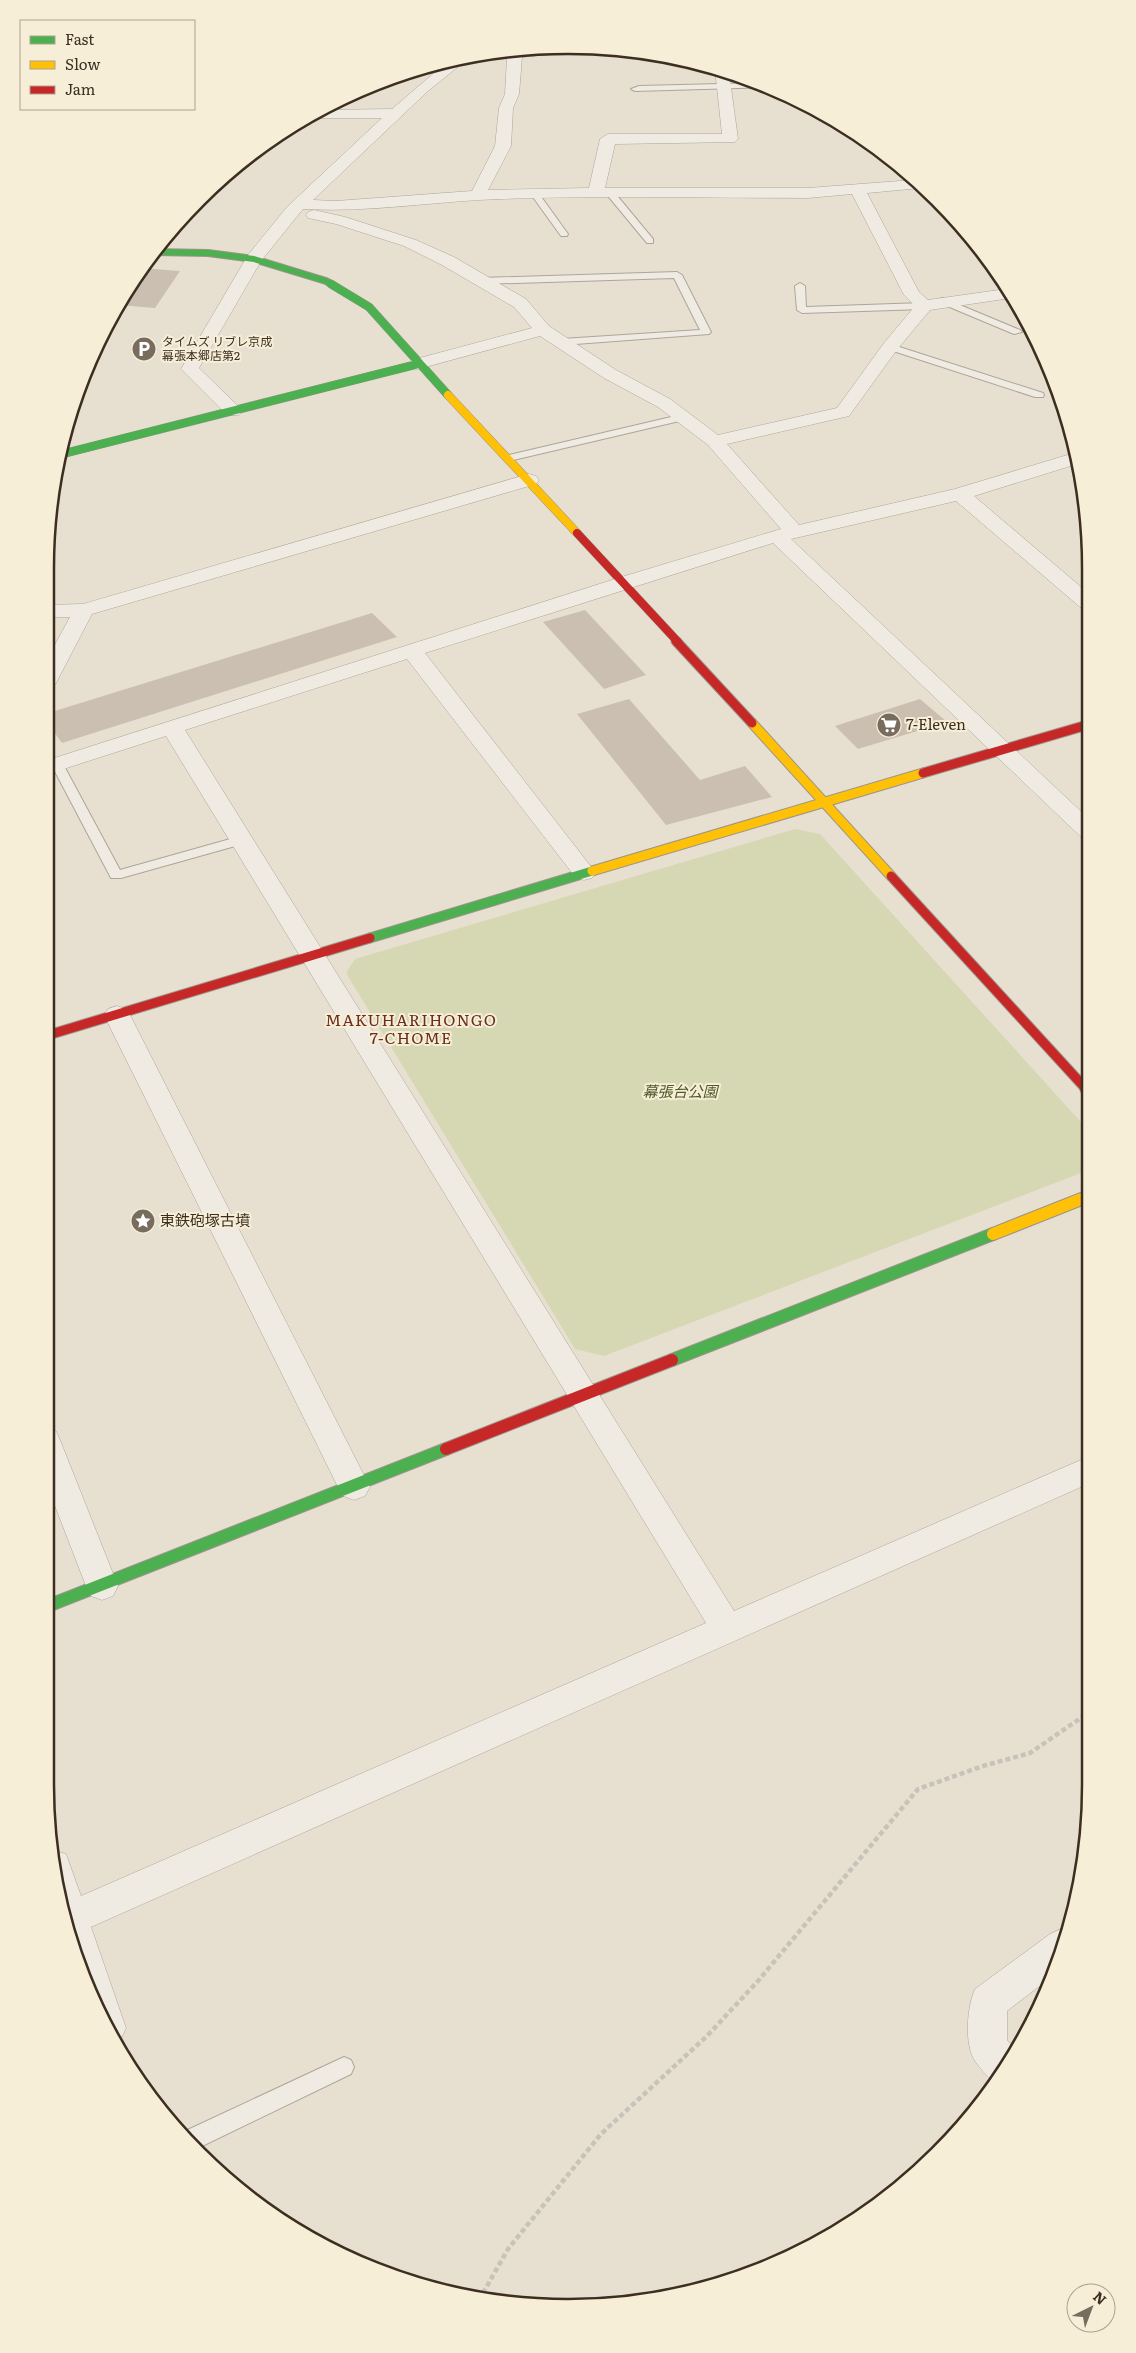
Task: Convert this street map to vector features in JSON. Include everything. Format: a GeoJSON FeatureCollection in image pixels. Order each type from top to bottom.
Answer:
{"type":"FeatureCollection","features":[{"type":"Feature","properties":{"kind":"street"},"geometry":{"type":"LineString","coordinates":[[478,195],[503,146],[506,108],[512,94],[514,57]]}},
{"type":"Feature","properties":{"kind":"street"},"geometry":{"type":"LineString","coordinates":[[233,411],[190,369],[254,258],[297,207],[396,114],[448,68]]}},
{"type":"Feature","properties":{"kind":"street"},"geometry":{"type":"LineString","coordinates":[[603,194],[608,139],[730,139],[721,77]]}},
{"type":"Feature","properties":{"kind":"street"},"geometry":{"type":"LineString","coordinates":[[326,115],[396,114]]}},
{"type":"Feature","properties":{"kind":"street"},"geometry":{"type":"LineString","coordinates":[[297,207],[336,206],[478,195],[534,193],[798,193],[911,185]]}},
{"type":"Feature","properties":{"kind":"street"},"geometry":{"type":"LineString","coordinates":[[857,189],[912,295],[924,306]]}},
{"type":"Feature","properties":{"kind":"street"},"geometry":{"type":"LineString","coordinates":[[297,207],[410,243],[481,281],[520,303],[543,330],[610,374],[664,403],[715,441],[785,534],[1082,825]]}},
{"type":"Feature","properties":{"kind":"street"},"geometry":{"type":"LineString","coordinates":[[162,252],[208,253],[254,258],[326,281],[369,307],[418,364],[509,458],[1082,1084]]}},
{"type":"Feature","properties":{"kind":"street"},"geometry":{"type":"LineString","coordinates":[[715,441],[844,412],[890,347],[924,306],[943,301],[1003,295]]}},
{"type":"Feature","properties":{"kind":"street"},"geometry":{"type":"LineString","coordinates":[[67,453],[418,364],[543,330]]}},
{"type":"Feature","properties":{"kind":"street"},"geometry":{"type":"LineString","coordinates":[[54,765],[622,583],[785,534],[960,494],[1070,460]]}},
{"type":"Feature","properties":{"kind":"street"},"geometry":{"type":"LineString","coordinates":[[54,611],[84,610],[529,480]]}},
{"type":"Feature","properties":{"kind":"street"},"geometry":{"type":"LineString","coordinates":[[960,494],[1082,599]]}},
{"type":"Feature","properties":{"kind":"street"},"geometry":{"type":"LineString","coordinates":[[54,667],[84,610]]}},
{"type":"Feature","properties":{"kind":"street"},"geometry":{"type":"LineString","coordinates":[[412,651],[584,873]]}},
{"type":"Feature","properties":{"kind":"street"},"geometry":{"type":"LineString","coordinates":[[171,726],[728,1629]]}},
{"type":"Feature","properties":{"kind":"street"},"geometry":{"type":"LineString","coordinates":[[54,1033],[312,954],[1082,726]]}},
{"type":"Feature","properties":{"kind":"street"},"geometry":{"type":"LineString","coordinates":[[116,1015],[354,1487]]}},
{"type":"Feature","properties":{"kind":"street"},"geometry":{"type":"LineString","coordinates":[[54,1604],[1082,1199]]}},
{"type":"Feature","properties":{"kind":"street"},"geometry":{"type":"LineString","coordinates":[[54,1463],[102,1586]]}},
{"type":"Feature","properties":{"kind":"street"},"geometry":{"type":"LineString","coordinates":[[71,1917],[1082,1473]]}},
{"type":"Feature","properties":{"kind":"street"},"geometry":{"type":"LineString","coordinates":[[1001,2063],[988,2047],[988,2002],[1054,1953]]}},
{"type":"Feature","properties":{"kind":"lane"},"geometry":{"type":"LineString","coordinates":[[639,88],[635,89],[748,86]]}},
{"type":"Feature","properties":{"kind":"lane"},"geometry":{"type":"LineString","coordinates":[[534,193],[564,234]]}},
{"type":"Feature","properties":{"kind":"lane"},"geometry":{"type":"LineString","coordinates":[[603,194],[650,241]]}},
{"type":"Feature","properties":{"kind":"lane"},"geometry":{"type":"LineString","coordinates":[[481,281],[677,275],[706,332],[562,342]]}},
{"type":"Feature","properties":{"kind":"lane"},"geometry":{"type":"LineString","coordinates":[[800,286],[802,310],[924,306]]}},
{"type":"Feature","properties":{"kind":"lane"},"geometry":{"type":"LineString","coordinates":[[943,301],[1017,332]]}},
{"type":"Feature","properties":{"kind":"lane"},"geometry":{"type":"LineString","coordinates":[[890,347],[1039,395]]}},
{"type":"Feature","properties":{"kind":"lane"},"geometry":{"type":"LineString","coordinates":[[509,458],[684,417]]}},
{"type":"Feature","properties":{"kind":"lane"},"geometry":{"type":"LineString","coordinates":[[54,771],[116,875],[241,840]]}},
{"type":"Feature","properties":{"kind":"lane"},"geometry":{"type":"LineString","coordinates":[[194,2138],[344,2067]]}},
{"type":"Feature","properties":{"kind":"path"},"geometry":{"type":"LineString","coordinates":[[484,2292],[508,2249],[601,2134],[707,2036],[758,1981],[918,1789],[983,1766],[1030,1753],[1082,1717]]}},
{"type":"Feature","properties":{"kind":"green space","name":"幕張台公園"},"geometry":{"type":"Polygon","coordinates":[[[795,829],[820,834],[1082,1123],[1082,1173],[604,1356],[575,1349],[346,973],[355,959],[795,829]]]}},
{"type":"Feature","properties":{"kind":"building"},"geometry":{"type":"Polygon","coordinates":[[[150,269],[180,271],[155,308],[126,306],[150,269]]]}},
{"type":"Feature","properties":{"kind":"building"},"geometry":{"type":"Polygon","coordinates":[[[585,610],[646,675],[604,689],[543,622],[585,610]]]}},
{"type":"Feature","properties":{"kind":"building"},"geometry":{"type":"Polygon","coordinates":[[[372,613],[397,637],[62,743],[54,732],[54,711],[372,613]]]}},
{"type":"Feature","properties":{"kind":"building"},"geometry":{"type":"Polygon","coordinates":[[[629,699],[700,780],[745,766],[772,797],[666,825],[577,714],[629,699]]]}},
{"type":"Feature","properties":{"kind":"building"},"geometry":{"type":"Polygon","coordinates":[[[920,699],[947,722],[858,749],[835,726],[920,699]]]}},
{"type":"Feature","properties":{"kind":"traffic: fast"},"geometry":{"type":"LineString","coordinates":[[162,252],[208,253],[254,259],[326,281],[369,307],[448,395]]}},
{"type":"Feature","properties":{"kind":"traffic: fast"},"geometry":{"type":"LineString","coordinates":[[67,453],[418,364]]}},
{"type":"Feature","properties":{"kind":"traffic: fast"},"geometry":{"type":"LineString","coordinates":[[370,938],[592,871]]}},
{"type":"Feature","properties":{"kind":"traffic: fast"},"geometry":{"type":"LineString","coordinates":[[672,1360],[993,1234]]}},
{"type":"Feature","properties":{"kind":"traffic: fast"},"geometry":{"type":"LineString","coordinates":[[54,1603],[446,1449]]}},
{"type":"Feature","properties":{"kind":"traffic: slow"},"geometry":{"type":"LineString","coordinates":[[448,395],[577,533]]}},
{"type":"Feature","properties":{"kind":"traffic: slow"},"geometry":{"type":"LineString","coordinates":[[752,723],[891,876]]}},
{"type":"Feature","properties":{"kind":"traffic: slow"},"geometry":{"type":"LineString","coordinates":[[592,871],[923,773]]}},
{"type":"Feature","properties":{"kind":"traffic: slow"},"geometry":{"type":"LineString","coordinates":[[993,1234],[1082,1199]]}},
{"type":"Feature","properties":{"kind":"traffic: jam"},"geometry":{"type":"LineString","coordinates":[[577,533],[752,723]]}},
{"type":"Feature","properties":{"kind":"traffic: jam"},"geometry":{"type":"LineString","coordinates":[[923,773],[1082,726]]}},
{"type":"Feature","properties":{"kind":"traffic: jam"},"geometry":{"type":"LineString","coordinates":[[891,876],[1082,1084]]}},
{"type":"Feature","properties":{"kind":"traffic: jam"},"geometry":{"type":"LineString","coordinates":[[54,1033],[370,938]]}},
{"type":"Feature","properties":{"kind":"traffic: jam"},"geometry":{"type":"LineString","coordinates":[[446,1449],[672,1360]]}},
{"type":"Feature","properties":{"kind":"place","name":"タイムズ リブレ京成 幕張本郷店第2"},"geometry":{"type":"Point","coordinates":[144,349]}},
{"type":"Feature","properties":{"kind":"place","name":"7-Eleven"},"geometry":{"type":"Point","coordinates":[889,725]}},
{"type":"Feature","properties":{"kind":"place","name":"東鉄砲塚古墳"},"geometry":{"type":"Point","coordinates":[143,1221]}},
{"type":"Feature","properties":{"kind":"district","name":"MAKUHARIHONGO 7-CHOME"},"geometry":{"type":"Point","coordinates":[411,1029]}}]}
